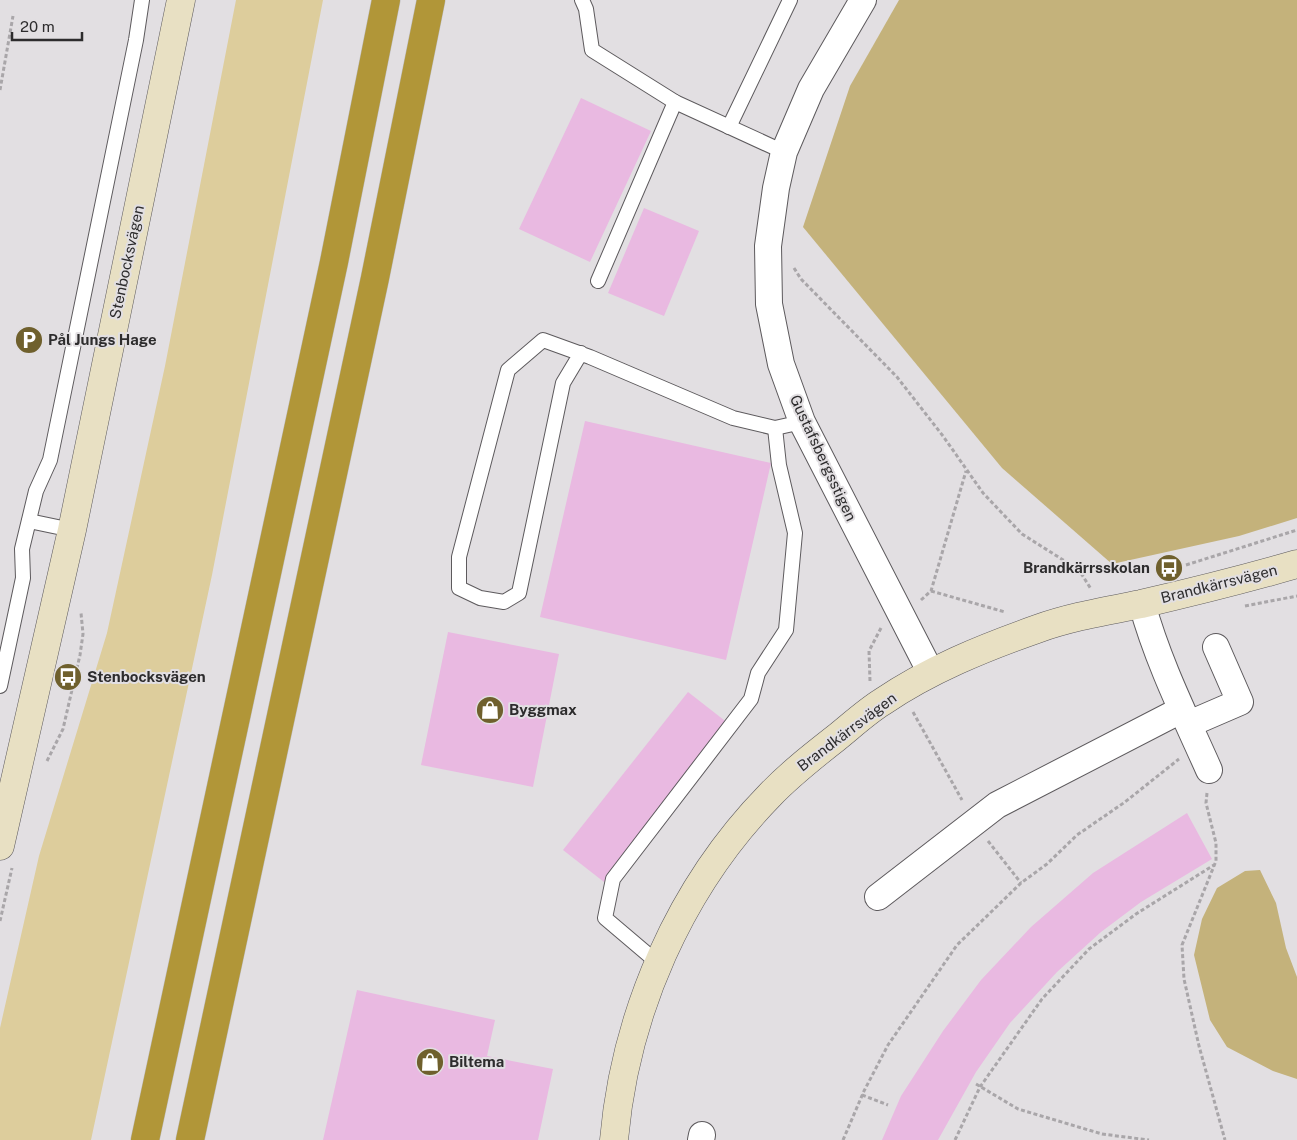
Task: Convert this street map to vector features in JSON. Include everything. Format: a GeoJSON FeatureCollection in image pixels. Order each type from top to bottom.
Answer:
{"type":"FeatureCollection","features":[{"type":"Feature","properties":{"kind":"highway"},"geometry":{"type":"LineString","coordinates":[[145,1140],[334,262],[386,0]]}},
{"type":"Feature","properties":{"kind":"highway"},"geometry":{"type":"LineString","coordinates":[[190,1140],[373,288],[431,0]]}},
{"type":"Feature","properties":{"kind":"street","name":"Stenbocksvägen"},"geometry":{"type":"LineString","coordinates":[[0,846],[72,530],[180,0]]}},
{"type":"Feature","properties":{"kind":"street","name":"Gustafsbergsstigen"},"geometry":{"type":"LineString","coordinates":[[863,0],[811,89],[784,152],[776,188],[768,246],[769,304],[781,364],[802,422],[931,673]]}},
{"type":"Feature","properties":{"kind":"street","name":"Brandkärrsvägen"},"geometry":{"type":"LineString","coordinates":[[614,1140],[618,1094],[643,1000],[658,963],[690,901],[727,845],[768,797],[796,770],[881,702],[931,673],[1038,628],[1242,580],[1297,564]]}},
{"type":"Feature","properties":{"kind":"street"},"geometry":{"type":"LineString","coordinates":[[1142,604],[1150,632],[1209,770]]}},
{"type":"Feature","properties":{"kind":"street"},"geometry":{"type":"LineString","coordinates":[[878,897],[997,805],[1189,726],[1240,702],[1216,647]]}},
{"type":"Feature","properties":{"kind":"lane"},"geometry":{"type":"LineString","coordinates":[[0,686],[23,578],[22,549],[36,491],[50,460],[136,40],[142,0]]}},
{"type":"Feature","properties":{"kind":"lane"},"geometry":{"type":"LineString","coordinates":[[582,0],[592,50],[675,102],[784,152]]}},
{"type":"Feature","properties":{"kind":"lane"},"geometry":{"type":"LineString","coordinates":[[729,127],[790,0]]}},
{"type":"Feature","properties":{"kind":"lane"},"geometry":{"type":"LineString","coordinates":[[598,281],[675,102]]}},
{"type":"Feature","properties":{"kind":"lane"},"geometry":{"type":"LineString","coordinates":[[581,353],[563,383],[519,593],[504,602],[480,598],[459,588],[459,557],[508,370],[543,340],[581,353],[733,418],[775,428],[802,422]]}},
{"type":"Feature","properties":{"kind":"lane"},"geometry":{"type":"LineString","coordinates":[[658,963],[605,918],[612,879],[751,699],[758,673],[786,630],[795,532],[779,465],[775,428]]}},
{"type":"Feature","properties":{"kind":"lane"},"geometry":{"type":"LineString","coordinates":[[29,521],[72,530]]}},
{"type":"Feature","properties":{"kind":"path"},"geometry":{"type":"LineString","coordinates":[[0,90],[13,16]]}},
{"type":"Feature","properties":{"kind":"path"},"geometry":{"type":"LineString","coordinates":[[791,263],[801,279],[897,377],[944,436],[966,471],[983,493],[1022,534],[1079,570],[1094,595]]}},
{"type":"Feature","properties":{"kind":"path"},"geometry":{"type":"LineString","coordinates":[[966,471],[931,591],[1010,614]]}},
{"type":"Feature","properties":{"kind":"path"},"geometry":{"type":"LineString","coordinates":[[1185,565],[1297,530]]}},
{"type":"Feature","properties":{"kind":"path"},"geometry":{"type":"LineString","coordinates":[[1243,606],[1297,596]]}},
{"type":"Feature","properties":{"kind":"path"},"geometry":{"type":"LineString","coordinates":[[910,707],[928,741]]}},
{"type":"Feature","properties":{"kind":"path"},"geometry":{"type":"LineString","coordinates":[[843,1140],[862,1095],[888,1045],[957,945],[1021,883],[1047,864],[1077,835],[1125,802],[1189,726]]}},
{"type":"Feature","properties":{"kind":"path"},"geometry":{"type":"LineString","coordinates":[[1209,770],[1206,803],[1216,843],[1214,865],[1182,945],[1184,979],[1199,1046],[1225,1140]]}},
{"type":"Feature","properties":{"kind":"path"},"geometry":{"type":"LineString","coordinates":[[955,1140],[980,1087],[1006,1047],[1042,999],[1089,949],[1136,914],[1214,865]]}},
{"type":"Feature","properties":{"kind":"path"},"geometry":{"type":"LineString","coordinates":[[976,1084],[1018,1109],[1102,1134],[1149,1140]]}},
{"type":"Feature","properties":{"kind":"path"},"geometry":{"type":"LineString","coordinates":[[862,1095],[888,1105]]}},
{"type":"Feature","properties":{"kind":"shaded area"},"geometry":{"type":"Polygon","coordinates":[[[236,0],[323,0],[212,575],[91,1140],[0,1140],[0,1028],[39,856],[107,633],[165,366],[236,0]]]}},
{"type":"Feature","properties":{"kind":"shaded area"},"geometry":{"type":"Polygon","coordinates":[[[899,0],[1297,0],[1297,518],[1239,536],[1112,564],[1002,468],[803,227],[850,86],[899,0]]]}},
{"type":"Feature","properties":{"kind":"shaded area"},"geometry":{"type":"Polygon","coordinates":[[[1260,870],[1276,903],[1286,948],[1297,977],[1297,1079],[1273,1071],[1227,1047],[1210,1020],[1194,955],[1202,919],[1217,888],[1245,871],[1260,870]]]}},
{"type":"Feature","properties":{"kind":"building"},"geometry":{"type":"Polygon","coordinates":[[[581,98],[651,131],[590,262],[519,229],[581,98]]]}},
{"type":"Feature","properties":{"kind":"building"},"geometry":{"type":"Polygon","coordinates":[[[644,208],[699,231],[664,316],[608,293],[644,208]]]}},
{"type":"Feature","properties":{"kind":"building"},"geometry":{"type":"Polygon","coordinates":[[[585,421],[771,463],[726,660],[540,617],[585,421]]]}},
{"type":"Feature","properties":{"kind":"building","name":"Byggmax"},"geometry":{"type":"Polygon","coordinates":[[[448,632],[559,654],[533,787],[421,765],[448,632]]]}},
{"type":"Feature","properties":{"kind":"building"},"geometry":{"type":"Polygon","coordinates":[[[688,692],[729,724],[604,882],[563,850],[688,692]]]}},
{"type":"Feature","properties":{"kind":"building"},"geometry":{"type":"Polygon","coordinates":[[[1187,813],[1212,859],[1141,902],[1101,932],[1057,972],[1010,1023],[976,1072],[938,1140],[882,1140],[901,1096],[943,1031],[981,980],[1031,927],[1093,873],[1187,813]]]}},
{"type":"Feature","properties":{"kind":"building","name":"Biltema"},"geometry":{"type":"Polygon","coordinates":[[[357,990],[495,1020],[487,1056],[553,1069],[538,1140],[323,1140],[357,990]]]}},
{"type":"Feature","properties":{"kind":"place","name":"Pål Jungs Hage"},"geometry":{"type":"Point","coordinates":[29,340]}},
{"type":"Feature","properties":{"kind":"place","name":"Brandkärrsskolan"},"geometry":{"type":"Point","coordinates":[1169,568]}},
{"type":"Feature","properties":{"kind":"place","name":"Stenbocksvägen"},"geometry":{"type":"Point","coordinates":[68,677]}},
{"type":"Feature","properties":{"kind":"place","name":"Byggmax"},"geometry":{"type":"Point","coordinates":[490,710]}},
{"type":"Feature","properties":{"kind":"place","name":"Biltema"},"geometry":{"type":"Point","coordinates":[430,1062]}}]}
